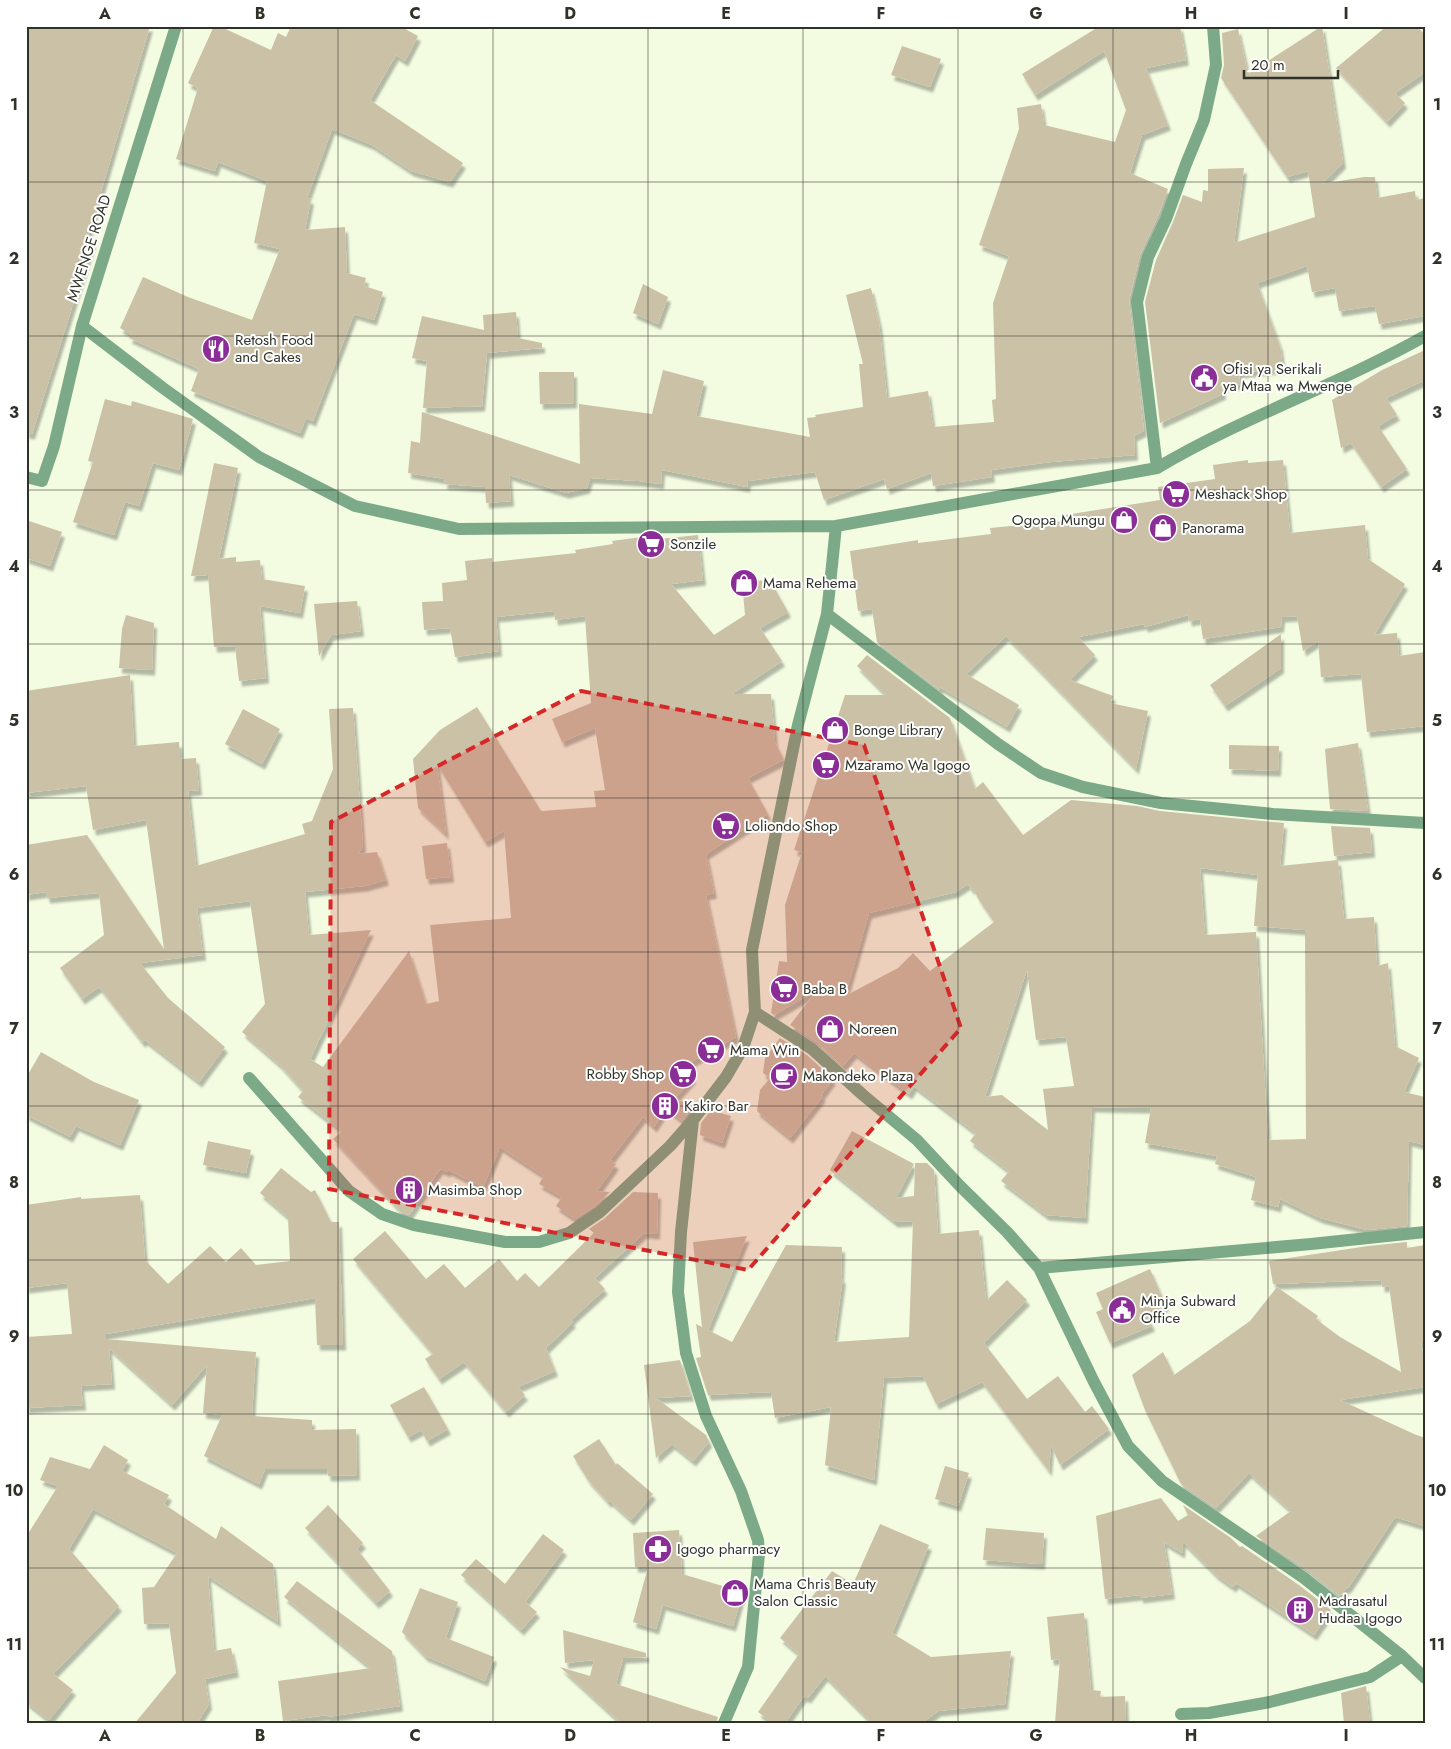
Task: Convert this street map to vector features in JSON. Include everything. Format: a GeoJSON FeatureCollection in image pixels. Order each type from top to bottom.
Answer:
{"type":"FeatureCollection","features":[{"type":"Feature","properties":{"kind":"street","name":"MWENGE ROAD"},"geometry":{"type":"LineString","coordinates":[[26,477],[42,481],[54,446],[82,326],[176,26]]}},
{"type":"Feature","properties":{"kind":"street"},"geometry":{"type":"LineString","coordinates":[[1158,468],[1137,302],[1148,257],[1166,219],[1204,120],[1216,65],[1213,26]]}},
{"type":"Feature","properties":{"kind":"street"},"geometry":{"type":"LineString","coordinates":[[82,326],[163,388],[259,457],[355,506],[459,529],[836,526],[1158,468],[1193,446],[1387,357],[1425,336]]}},
{"type":"Feature","properties":{"kind":"street"},"geometry":{"type":"LineString","coordinates":[[249,1078],[349,1191],[382,1214],[414,1225],[506,1242],[539,1242],[569,1234],[600,1212],[670,1146],[693,1120],[726,1077],[743,1048],[755,1012],[752,950],[798,725],[827,614],[836,526]]}},
{"type":"Feature","properties":{"kind":"street"},"geometry":{"type":"LineString","coordinates":[[827,614],[998,744],[1041,773],[1083,787],[1162,803],[1273,814],[1425,823]]}},
{"type":"Feature","properties":{"kind":"street"},"geometry":{"type":"LineString","coordinates":[[755,1012],[812,1049],[917,1140],[1007,1232],[1039,1268],[1094,1382],[1128,1446],[1162,1481],[1304,1578],[1402,1656],[1425,1678]]}},
{"type":"Feature","properties":{"kind":"street"},"geometry":{"type":"LineString","coordinates":[[693,1120],[681,1232],[678,1292],[686,1353],[706,1416],[741,1491],[758,1540],[759,1554],[748,1668],[724,1723]]}},
{"type":"Feature","properties":{"kind":"street"},"geometry":{"type":"LineString","coordinates":[[1039,1268],[1425,1232]]}},
{"type":"Feature","properties":{"kind":"street"},"geometry":{"type":"LineString","coordinates":[[1181,1714],[1209,1713],[1270,1702],[1370,1676],[1402,1656]]}},
{"type":"Feature","properties":{"kind":"highlighted area"},"geometry":{"type":"Polygon","coordinates":[[[581,691],[864,745],[961,1028],[748,1270],[329,1189],[331,822],[581,691]]]}},
{"type":"Feature","properties":{"kind":"building"},"geometry":{"type":"Polygon","coordinates":[[[26,26],[150,26],[87,239],[93,241],[32,434],[26,433],[26,26]]]}},
{"type":"Feature","properties":{"kind":"building"},"geometry":{"type":"Polygon","coordinates":[[[214,26],[219,26],[271,50],[278,33],[286,37],[291,26],[400,26],[418,36],[405,61],[396,55],[370,100],[463,163],[450,182],[411,171],[372,145],[332,129],[307,198],[311,199],[305,230],[345,227],[347,273],[366,278],[364,286],[383,292],[374,320],[354,314],[313,421],[306,418],[300,433],[191,391],[199,369],[129,338],[131,334],[120,328],[143,277],[188,297],[252,320],[280,249],[254,243],[267,181],[218,162],[215,171],[176,159],[198,88],[188,83],[214,26]]]}},
{"type":"Feature","properties":{"kind":"building"},"geometry":{"type":"Polygon","coordinates":[[[1094,26],[1180,26],[1186,60],[1146,68],[1168,125],[1142,135],[1130,173],[1168,189],[1140,255],[1129,300],[1144,431],[1134,436],[1135,455],[1051,462],[991,470],[992,477],[933,486],[931,473],[887,489],[884,479],[824,500],[815,472],[748,481],[747,487],[662,470],[661,484],[590,478],[587,488],[566,493],[509,475],[511,501],[486,503],[485,487],[444,484],[445,479],[408,473],[411,441],[420,443],[422,412],[580,464],[579,404],[652,414],[663,370],[704,381],[696,416],[810,437],[807,418],[863,407],[859,364],[863,364],[846,295],[871,288],[879,323],[887,398],[928,391],[933,427],[994,422],[992,400],[996,399],[993,303],[1009,256],[979,245],[1019,129],[1017,108],[1041,104],[1044,125],[1115,142],[1126,110],[1104,51],[1035,95],[1022,74],[1095,29],[1094,26]]]}},
{"type":"Feature","properties":{"kind":"building"},"geometry":{"type":"Polygon","coordinates":[[[1322,26],[1343,163],[1322,184],[1375,177],[1377,198],[1415,191],[1416,200],[1425,198],[1425,316],[1379,324],[1375,306],[1339,311],[1335,288],[1312,292],[1307,266],[1257,283],[1280,346],[1283,368],[1239,373],[1240,384],[1222,386],[1223,394],[1160,423],[1145,302],[1156,260],[1183,195],[1202,202],[1203,190],[1208,191],[1208,169],[1244,168],[1234,243],[1315,217],[1308,171],[1287,177],[1221,78],[1224,65],[1222,33],[1238,29],[1248,74],[1322,26]]]}},
{"type":"Feature","properties":{"kind":"building"},"geometry":{"type":"Polygon","coordinates":[[[1387,26],[1417,26],[1425,35],[1425,72],[1395,93],[1405,103],[1387,122],[1336,68],[1387,26]]]}},
{"type":"Feature","properties":{"kind":"building"},"geometry":{"type":"Polygon","coordinates":[[[902,46],[941,59],[930,87],[891,75],[902,46]]]}},
{"type":"Feature","properties":{"kind":"building"},"geometry":{"type":"Polygon","coordinates":[[[643,284],[668,297],[658,324],[633,313],[643,284]]]}},
{"type":"Feature","properties":{"kind":"building"},"geometry":{"type":"Polygon","coordinates":[[[516,312],[518,338],[542,343],[542,348],[487,353],[482,406],[423,408],[427,361],[412,358],[422,316],[484,330],[483,315],[516,312]]]}},
{"type":"Feature","properties":{"kind":"building"},"geometry":{"type":"Polygon","coordinates":[[[1425,350],[1425,380],[1386,398],[1397,415],[1378,426],[1407,469],[1381,487],[1351,443],[1341,448],[1332,400],[1382,370],[1425,350]]]}},
{"type":"Feature","properties":{"kind":"building"},"geometry":{"type":"Polygon","coordinates":[[[539,372],[574,372],[574,403],[540,404],[539,372]]]}},
{"type":"Feature","properties":{"kind":"building"},"geometry":{"type":"Polygon","coordinates":[[[105,399],[131,406],[132,401],[193,419],[179,470],[153,463],[139,506],[125,502],[114,535],[73,522],[93,462],[88,461],[105,399]]]}},
{"type":"Feature","properties":{"kind":"building"},"geometry":{"type":"Polygon","coordinates":[[[1248,460],[1248,463],[1283,460],[1290,533],[1365,525],[1368,559],[1405,584],[1374,635],[1397,633],[1399,656],[1425,652],[1425,726],[1367,732],[1361,674],[1321,677],[1318,641],[1303,651],[1297,616],[1282,617],[1281,627],[1203,639],[1200,619],[1189,621],[1188,615],[1145,627],[1144,624],[1078,637],[1095,655],[1070,680],[1113,696],[1110,703],[1148,711],[1136,769],[1006,636],[966,674],[1019,705],[1007,727],[940,687],[940,690],[877,642],[872,609],[858,611],[850,551],[918,540],[918,543],[991,534],[990,528],[1065,521],[1065,515],[1160,500],[1158,487],[1215,479],[1213,465],[1248,460]]]}},
{"type":"Feature","properties":{"kind":"building"},"geometry":{"type":"Polygon","coordinates":[[[214,463],[238,468],[219,559],[236,557],[236,562],[260,560],[262,579],[305,586],[300,613],[260,606],[266,678],[239,681],[235,646],[214,647],[208,575],[191,576],[214,463]]]}},
{"type":"Feature","properties":{"kind":"building"},"geometry":{"type":"Polygon","coordinates":[[[26,520],[62,532],[50,566],[26,558],[26,520]]]}},
{"type":"Feature","properties":{"kind":"building"},"geometry":{"type":"Polygon","coordinates":[[[698,535],[703,580],[671,584],[714,635],[745,615],[742,582],[770,580],[788,612],[760,628],[782,661],[732,694],[771,694],[775,742],[783,760],[748,778],[768,814],[706,854],[714,893],[706,895],[736,1037],[682,1067],[693,1078],[674,1099],[694,1105],[682,1121],[666,1108],[654,1127],[643,1117],[610,1160],[616,1164],[597,1191],[610,1192],[595,1206],[575,1219],[556,1206],[562,1197],[539,1184],[544,1176],[500,1147],[483,1187],[448,1170],[448,1172],[440,1169],[409,1215],[401,1212],[333,1139],[342,1131],[298,1097],[303,1091],[280,1065],[242,1032],[265,1004],[250,901],[197,908],[203,955],[140,963],[168,998],[225,1047],[199,1082],[145,1040],[142,1042],[99,987],[82,999],[60,968],[104,935],[99,893],[47,898],[46,892],[26,895],[26,845],[87,835],[164,949],[146,820],[93,830],[86,786],[26,793],[26,691],[130,675],[134,746],[179,742],[180,759],[196,758],[199,790],[188,791],[196,866],[305,834],[302,824],[312,821],[333,769],[329,709],[353,708],[363,846],[358,854],[377,852],[386,880],[365,886],[305,892],[309,935],[371,930],[310,1059],[323,1067],[409,951],[426,1004],[439,1001],[430,925],[511,918],[504,831],[485,842],[437,764],[446,834],[418,808],[413,759],[440,730],[477,707],[541,811],[596,807],[594,791],[605,790],[595,728],[562,742],[552,719],[591,703],[585,616],[555,620],[554,611],[496,617],[499,651],[455,657],[450,628],[424,630],[422,602],[443,601],[442,583],[467,580],[465,561],[492,558],[492,562],[576,553],[575,550],[613,544],[612,541],[649,536],[660,536],[660,539],[698,535]]]}},
{"type":"Feature","properties":{"kind":"building"},"geometry":{"type":"Polygon","coordinates":[[[357,601],[361,631],[331,635],[319,656],[314,604],[357,601]]]}},
{"type":"Feature","properties":{"kind":"building"},"geometry":{"type":"Polygon","coordinates":[[[126,615],[154,623],[152,670],[119,668],[122,629],[126,615]]]}},
{"type":"Feature","properties":{"kind":"building"},"geometry":{"type":"Polygon","coordinates":[[[1281,634],[1281,668],[1225,706],[1210,685],[1281,634]]]}},
{"type":"Feature","properties":{"kind":"building"},"geometry":{"type":"Polygon","coordinates":[[[867,655],[950,718],[975,789],[983,782],[1023,835],[1071,800],[1284,823],[1280,866],[1338,860],[1344,919],[1374,917],[1377,966],[1388,963],[1395,1046],[1419,1058],[1404,1092],[1425,1097],[1425,1145],[1409,1141],[1407,1226],[1367,1230],[1320,1218],[1280,1199],[1278,1207],[1251,1200],[1256,1177],[1215,1164],[1217,1156],[1145,1143],[1151,1108],[1092,1107],[1085,1218],[1046,1215],[1001,1181],[1009,1171],[970,1141],[976,1133],[914,1086],[909,1094],[854,1053],[843,1066],[817,1042],[790,1025],[817,990],[774,1015],[771,1013],[779,961],[787,962],[785,905],[802,852],[794,850],[845,695],[886,695],[857,666],[867,655]],[[1200,868],[1205,935],[1256,932],[1268,1140],[1306,1139],[1305,930],[1254,926],[1258,875],[1200,868]],[[968,884],[956,892],[869,913],[845,996],[898,968],[913,953],[930,971],[994,922],[973,888],[971,889],[968,884]],[[1027,970],[985,1097],[1002,1095],[1048,1130],[1043,1089],[1074,1086],[1066,1037],[1036,1040],[1027,970]]]}},
{"type":"Feature","properties":{"kind":"building"},"geometry":{"type":"Polygon","coordinates":[[[243,709],[280,729],[262,764],[225,744],[243,709]]]}},
{"type":"Feature","properties":{"kind":"building"},"geometry":{"type":"Polygon","coordinates":[[[1358,743],[1368,811],[1330,809],[1325,749],[1358,743]]]}},
{"type":"Feature","properties":{"kind":"building"},"geometry":{"type":"Polygon","coordinates":[[[1229,745],[1279,746],[1278,771],[1229,769],[1229,745]]]}},
{"type":"Feature","properties":{"kind":"building"},"geometry":{"type":"Polygon","coordinates":[[[1331,826],[1370,828],[1372,852],[1334,856],[1331,826]]]}},
{"type":"Feature","properties":{"kind":"building"},"geometry":{"type":"Polygon","coordinates":[[[447,843],[451,877],[426,879],[422,846],[447,843]]]}},
{"type":"Feature","properties":{"kind":"building"},"geometry":{"type":"Polygon","coordinates":[[[780,1038],[807,1055],[833,1079],[821,1095],[823,1096],[790,1138],[757,1111],[760,1090],[770,1078],[763,1073],[765,1058],[780,1038]]]}},
{"type":"Feature","properties":{"kind":"building"},"geometry":{"type":"Polygon","coordinates":[[[41,1052],[94,1082],[139,1100],[120,1145],[76,1126],[70,1137],[26,1115],[26,1078],[41,1052]]]}},
{"type":"Feature","properties":{"kind":"building"},"geometry":{"type":"Polygon","coordinates":[[[711,1110],[731,1116],[722,1143],[700,1135],[701,1123],[711,1110]]]}},
{"type":"Feature","properties":{"kind":"building"},"geometry":{"type":"Polygon","coordinates":[[[852,1131],[914,1164],[896,1198],[914,1196],[915,1163],[927,1163],[934,1170],[938,1234],[979,1230],[986,1301],[1007,1280],[1027,1300],[984,1343],[1027,1399],[1058,1376],[1085,1412],[1092,1406],[1109,1429],[1060,1465],[1051,1445],[1049,1471],[982,1382],[936,1404],[923,1376],[884,1378],[874,1480],[825,1465],[831,1407],[775,1418],[771,1392],[708,1395],[696,1358],[701,1357],[696,1324],[702,1327],[693,1242],[747,1236],[708,1330],[732,1342],[786,1245],[842,1247],[841,1278],[843,1278],[834,1342],[909,1337],[913,1221],[895,1222],[830,1170],[852,1131]]]}},
{"type":"Feature","properties":{"kind":"building"},"geometry":{"type":"Polygon","coordinates":[[[208,1141],[251,1150],[246,1173],[203,1165],[208,1141]]]}},
{"type":"Feature","properties":{"kind":"building"},"geometry":{"type":"Polygon","coordinates":[[[281,1168],[311,1192],[315,1190],[331,1222],[339,1222],[343,1345],[317,1345],[315,1298],[106,1334],[106,1339],[256,1352],[252,1416],[312,1420],[312,1430],[356,1429],[357,1475],[328,1476],[327,1469],[265,1469],[259,1484],[204,1456],[222,1415],[203,1413],[207,1365],[172,1405],[109,1348],[112,1384],[81,1386],[83,1405],[26,1408],[26,1337],[72,1334],[67,1283],[26,1288],[26,1205],[81,1197],[81,1199],[140,1195],[145,1260],[168,1284],[210,1246],[226,1262],[241,1248],[256,1265],[290,1261],[288,1217],[260,1193],[281,1168]]]}},
{"type":"Feature","properties":{"kind":"building"},"geometry":{"type":"Polygon","coordinates":[[[633,1192],[658,1193],[657,1234],[644,1233],[595,1278],[605,1289],[571,1320],[573,1322],[546,1348],[555,1371],[518,1387],[525,1395],[506,1412],[464,1362],[439,1379],[425,1359],[433,1354],[353,1259],[385,1231],[426,1279],[444,1264],[465,1288],[499,1259],[517,1281],[525,1273],[539,1287],[594,1233],[589,1229],[605,1218],[633,1192]]]}},
{"type":"Feature","properties":{"kind":"building"},"geometry":{"type":"Polygon","coordinates":[[[1407,1242],[1407,1248],[1425,1245],[1425,1342],[1421,1342],[1425,1368],[1425,1387],[1340,1400],[1425,1438],[1425,1526],[1395,1517],[1348,1588],[1340,1596],[1309,1571],[1256,1536],[1291,1511],[1249,1473],[1216,1508],[1181,1484],[1145,1410],[1132,1375],[1163,1352],[1174,1375],[1250,1321],[1277,1287],[1318,1316],[1316,1319],[1340,1337],[1401,1372],[1389,1286],[1382,1287],[1381,1280],[1273,1284],[1269,1261],[1407,1242]]]}},
{"type":"Feature","properties":{"kind":"building"},"geometry":{"type":"Polygon","coordinates":[[[1150,1269],[1166,1306],[1147,1315],[1152,1326],[1110,1343],[1096,1312],[1103,1309],[1096,1293],[1150,1269]]]}},
{"type":"Feature","properties":{"kind":"building"},"geometry":{"type":"Polygon","coordinates":[[[680,1360],[691,1396],[656,1398],[706,1435],[709,1442],[693,1461],[672,1444],[656,1458],[644,1365],[680,1360]]]}},
{"type":"Feature","properties":{"kind":"building"},"geometry":{"type":"Polygon","coordinates":[[[424,1387],[448,1429],[427,1441],[421,1430],[408,1437],[390,1405],[424,1387]]]}},
{"type":"Feature","properties":{"kind":"building"},"geometry":{"type":"Polygon","coordinates":[[[599,1439],[616,1465],[617,1463],[653,1494],[631,1520],[610,1501],[608,1502],[588,1480],[573,1456],[599,1439]]]}},
{"type":"Feature","properties":{"kind":"building"},"geometry":{"type":"Polygon","coordinates":[[[104,1445],[128,1460],[122,1471],[169,1495],[164,1504],[216,1539],[221,1526],[273,1564],[278,1622],[208,1576],[214,1651],[231,1648],[236,1672],[205,1679],[209,1704],[197,1723],[135,1723],[176,1673],[169,1623],[144,1624],[142,1588],[154,1587],[177,1553],[93,1509],[69,1549],[119,1606],[53,1674],[73,1690],[49,1720],[26,1702],[26,1537],[58,1486],[40,1480],[50,1457],[90,1469],[104,1445]]]}},
{"type":"Feature","properties":{"kind":"building"},"geometry":{"type":"Polygon","coordinates":[[[945,1466],[969,1473],[958,1506],[935,1499],[945,1466]]]}},
{"type":"Feature","properties":{"kind":"building"},"geometry":{"type":"Polygon","coordinates":[[[1161,1498],[1178,1521],[1188,1515],[1183,1505],[1231,1538],[1240,1547],[1242,1546],[1299,1585],[1331,1610],[1314,1635],[1236,1583],[1233,1587],[1216,1575],[1183,1542],[1182,1553],[1164,1542],[1172,1594],[1140,1598],[1140,1595],[1105,1599],[1096,1516],[1161,1498]]]}},
{"type":"Feature","properties":{"kind":"building"},"geometry":{"type":"Polygon","coordinates":[[[328,1505],[363,1543],[357,1549],[390,1591],[376,1603],[305,1528],[328,1505]]]}},
{"type":"Feature","properties":{"kind":"building"},"geometry":{"type":"Polygon","coordinates":[[[880,1524],[929,1545],[892,1633],[931,1657],[1011,1651],[1005,1704],[938,1711],[922,1723],[872,1723],[825,1676],[808,1698],[804,1696],[785,1723],[773,1723],[758,1712],[799,1654],[780,1638],[832,1571],[853,1584],[880,1524]]]}},
{"type":"Feature","properties":{"kind":"building"},"geometry":{"type":"Polygon","coordinates":[[[986,1528],[1044,1533],[1042,1564],[983,1560],[986,1528]]]}},
{"type":"Feature","properties":{"kind":"building"},"geometry":{"type":"Polygon","coordinates":[[[679,1530],[682,1574],[743,1592],[733,1626],[663,1605],[656,1629],[633,1622],[648,1567],[635,1567],[633,1533],[679,1530]]]}},
{"type":"Feature","properties":{"kind":"building"},"geometry":{"type":"Polygon","coordinates":[[[543,1534],[564,1550],[525,1602],[537,1612],[521,1630],[461,1575],[476,1559],[505,1584],[543,1534]]]}},
{"type":"Feature","properties":{"kind":"building"},"geometry":{"type":"Polygon","coordinates":[[[297,1581],[392,1651],[400,1706],[327,1717],[327,1715],[283,1721],[278,1681],[371,1668],[284,1597],[297,1581]]]}},
{"type":"Feature","properties":{"kind":"building"},"geometry":{"type":"Polygon","coordinates":[[[420,1588],[458,1602],[446,1638],[494,1657],[485,1681],[425,1656],[402,1632],[420,1588]]]}},
{"type":"Feature","properties":{"kind":"building"},"geometry":{"type":"Polygon","coordinates":[[[1084,1613],[1091,1690],[1101,1691],[1100,1697],[1125,1696],[1126,1723],[1055,1723],[1060,1659],[1051,1660],[1047,1617],[1084,1613]]]}},
{"type":"Feature","properties":{"kind":"building"},"geometry":{"type":"Polygon","coordinates":[[[563,1630],[646,1653],[646,1657],[623,1658],[616,1684],[718,1717],[716,1723],[621,1723],[560,1667],[590,1676],[594,1660],[565,1663],[563,1630]]]}},
{"type":"Feature","properties":{"kind":"building"},"geometry":{"type":"Polygon","coordinates":[[[1366,1686],[1370,1723],[1344,1723],[1341,1693],[1366,1686]]]}},
{"type":"Feature","properties":{"kind":"place","name":"Retosh Food and Cakes"},"geometry":{"type":"Point","coordinates":[216,349]}},
{"type":"Feature","properties":{"kind":"place","name":"Ofisi ya Serikali ya Mtaa wa Mwenge"},"geometry":{"type":"Point","coordinates":[1204,378]}},
{"type":"Feature","properties":{"kind":"place","name":"Meshack Shop"},"geometry":{"type":"Point","coordinates":[1176,494]}},
{"type":"Feature","properties":{"kind":"place","name":"Ogopa Mungu"},"geometry":{"type":"Point","coordinates":[1124,520]}},
{"type":"Feature","properties":{"kind":"place","name":"Panorama"},"geometry":{"type":"Point","coordinates":[1163,528]}},
{"type":"Feature","properties":{"kind":"place","name":"Sonzile"},"geometry":{"type":"Point","coordinates":[651,544]}},
{"type":"Feature","properties":{"kind":"place","name":"Mama Rehema"},"geometry":{"type":"Point","coordinates":[744,583]}},
{"type":"Feature","properties":{"kind":"place","name":"Bonge Library"},"geometry":{"type":"Point","coordinates":[835,730]}},
{"type":"Feature","properties":{"kind":"place","name":"Mzaramo Wa Igogo"},"geometry":{"type":"Point","coordinates":[826,765]}},
{"type":"Feature","properties":{"kind":"place","name":"Loliondo Shop"},"geometry":{"type":"Point","coordinates":[726,826]}},
{"type":"Feature","properties":{"kind":"place","name":"Baba B"},"geometry":{"type":"Point","coordinates":[784,989]}},
{"type":"Feature","properties":{"kind":"place","name":"Noreen"},"geometry":{"type":"Point","coordinates":[830,1029]}},
{"type":"Feature","properties":{"kind":"place","name":"Mama Win"},"geometry":{"type":"Point","coordinates":[711,1050]}},
{"type":"Feature","properties":{"kind":"place","name":"Robby Shop"},"geometry":{"type":"Point","coordinates":[683,1074]}},
{"type":"Feature","properties":{"kind":"place","name":"Makondeko Plaza"},"geometry":{"type":"Point","coordinates":[784,1076]}},
{"type":"Feature","properties":{"kind":"place","name":"Kakiro Bar"},"geometry":{"type":"Point","coordinates":[665,1106]}},
{"type":"Feature","properties":{"kind":"place","name":"Masimba Shop"},"geometry":{"type":"Point","coordinates":[409,1190]}},
{"type":"Feature","properties":{"kind":"place","name":"Minja Subward Office"},"geometry":{"type":"Point","coordinates":[1122,1310]}},
{"type":"Feature","properties":{"kind":"place","name":"Igogo pharmacy"},"geometry":{"type":"Point","coordinates":[658,1549]}},
{"type":"Feature","properties":{"kind":"place","name":"Mama Chris Beauty Salon Classic"},"geometry":{"type":"Point","coordinates":[735,1593]}},
{"type":"Feature","properties":{"kind":"place","name":"Madrasatul Hudaa Igogo"},"geometry":{"type":"Point","coordinates":[1300,1610]}}]}
